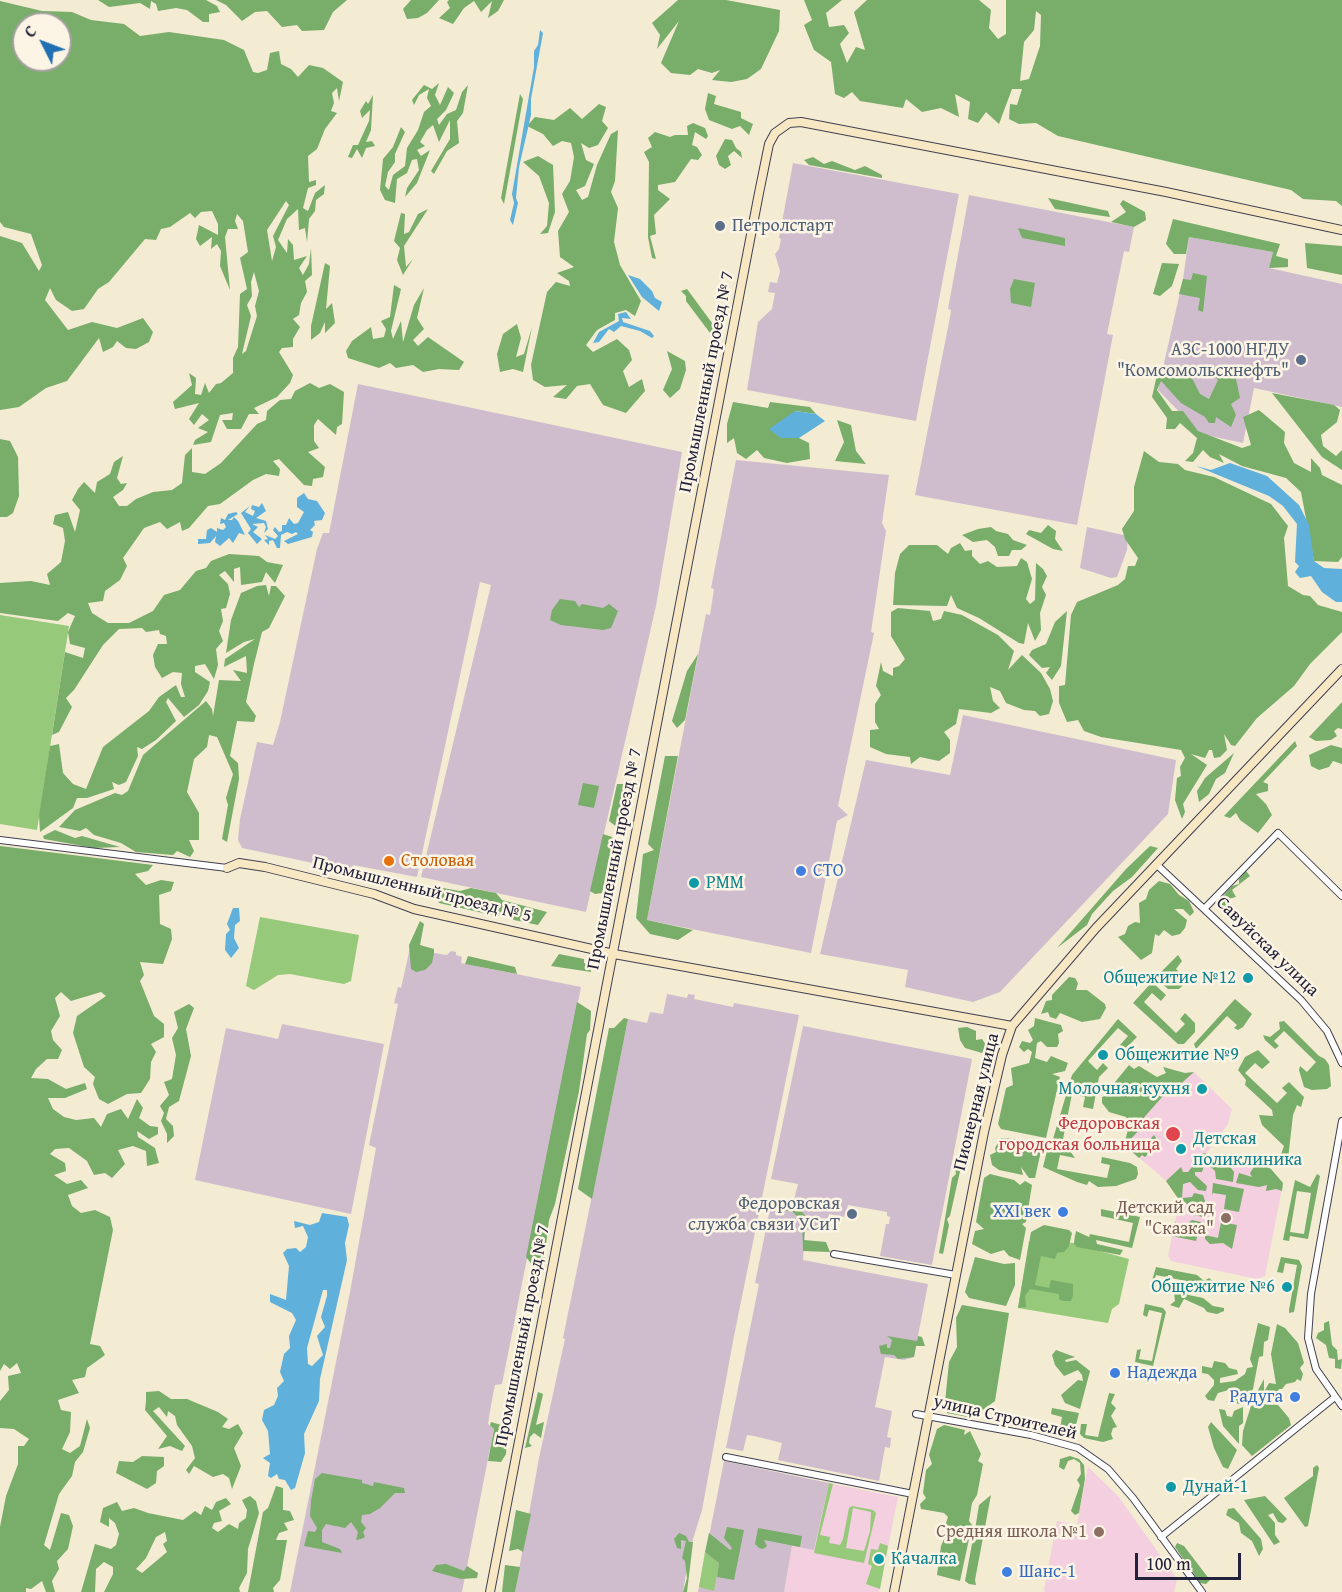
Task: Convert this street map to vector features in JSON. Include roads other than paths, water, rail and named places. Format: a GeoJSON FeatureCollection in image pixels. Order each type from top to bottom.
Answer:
{"type":"FeatureCollection","features":[{"type":"Feature","properties":{"kind":"street","name":"Промышленный проезд № 7"},"geometry":{"type":"LineString","coordinates":[[490,1592],[759,193],[769,144],[775,133],[781,127],[801,122],[1166,192],[1342,230]]}},
{"type":"Feature","properties":{"kind":"street","name":"Пионерная улица"},"geometry":{"type":"LineString","coordinates":[[894,1592],[995,1081],[1012,1026],[1063,964],[1342,669]]}},
{"type":"Feature","properties":{"kind":"street"},"geometry":{"type":"LineString","coordinates":[[1205,909],[1278,833],[1342,896]]}},
{"type":"Feature","properties":{"kind":"street","name":"Промышленный проезд № 5"},"geometry":{"type":"LineString","coordinates":[[0,840],[227,868],[239,863],[265,867],[374,894],[414,909],[614,954],[1012,1026]]}},
{"type":"Feature","properties":{"kind":"street","name":"Савуйская улица"},"geometry":{"type":"LineString","coordinates":[[1156,864],[1301,1000],[1327,1031],[1342,1063]]}},
{"type":"Feature","properties":{"kind":"street"},"geometry":{"type":"LineString","coordinates":[[1161,1537],[1339,1401],[1310,1356],[1308,1319],[1342,1121]]}},
{"type":"Feature","properties":{"kind":"street"},"geometry":{"type":"LineString","coordinates":[[834,1254],[956,1275]]}},
{"type":"Feature","properties":{"kind":"street","name":"улица Строителей"},"geometry":{"type":"LineString","coordinates":[[916,1414],[1031,1435],[1078,1448],[1108,1469],[1133,1498],[1202,1592]]}},
{"type":"Feature","properties":{"kind":"street"},"geometry":{"type":"LineString","coordinates":[[726,1457],[913,1494]]}},
{"type":"Feature","properties":{"kind":"water"},"geometry":{"type":"Polygon","coordinates":[[[540,30],[543,33],[531,99],[531,115],[519,167],[516,198],[518,203],[513,225],[510,220],[514,203],[512,194],[534,67],[534,51],[538,45],[540,30]]]}},
{"type":"Feature","properties":{"kind":"water"},"geometry":{"type":"Polygon","coordinates":[[[628,275],[640,279],[652,291],[655,298],[662,302],[659,311],[642,297],[628,275]]]}},
{"type":"Feature","properties":{"kind":"water"},"geometry":{"type":"Polygon","coordinates":[[[626,312],[631,319],[622,318],[623,322],[650,331],[654,336],[652,338],[640,331],[621,326],[614,332],[609,329],[599,342],[593,343],[599,332],[619,321],[618,314],[626,312]]]}},
{"type":"Feature","properties":{"kind":"water"},"geometry":{"type":"Polygon","coordinates":[[[795,411],[816,414],[825,421],[799,438],[781,438],[769,429],[795,411]]]}},
{"type":"Feature","properties":{"kind":"water"},"geometry":{"type":"Polygon","coordinates":[[[1230,463],[1267,476],[1299,505],[1309,525],[1314,561],[1324,568],[1342,569],[1342,602],[1336,602],[1322,592],[1311,576],[1300,578],[1295,572],[1299,566],[1295,562],[1297,524],[1283,506],[1269,496],[1196,466],[1211,470],[1230,463]]]}},
{"type":"Feature","properties":{"kind":"water"},"geometry":{"type":"Polygon","coordinates":[[[304,493],[308,499],[317,501],[325,513],[322,520],[314,521],[315,525],[310,530],[313,532],[312,537],[288,544],[284,541],[298,534],[287,532],[281,535],[280,548],[277,548],[273,540],[269,541],[269,545],[264,540],[268,539],[265,535],[275,539],[278,536],[273,530],[275,527],[279,532],[282,531],[282,525],[286,525],[289,518],[294,524],[298,523],[304,512],[297,507],[297,498],[304,493]]]}},
{"type":"Feature","properties":{"kind":"water"},"geometry":{"type":"Polygon","coordinates":[[[262,503],[266,511],[256,518],[266,521],[268,529],[264,533],[266,527],[264,523],[252,524],[258,527],[253,532],[262,539],[257,544],[248,533],[251,529],[241,513],[250,506],[245,512],[253,516],[255,511],[251,509],[252,505],[259,507],[262,503]]]}},
{"type":"Feature","properties":{"kind":"water"},"geometry":{"type":"Polygon","coordinates":[[[236,512],[238,514],[228,520],[234,517],[245,535],[239,533],[233,543],[229,538],[220,546],[215,542],[216,536],[210,543],[198,544],[198,539],[206,539],[207,530],[211,528],[217,532],[217,528],[223,530],[226,527],[224,523],[220,524],[221,518],[225,520],[228,514],[236,512]]]}},
{"type":"Feature","properties":{"kind":"water"},"geometry":{"type":"Polygon","coordinates":[[[233,908],[239,908],[240,921],[235,925],[234,938],[239,948],[231,958],[225,950],[226,934],[230,930],[227,924],[233,908]]]}},
{"type":"Feature","properties":{"kind":"water"},"geometry":{"type":"Polygon","coordinates":[[[322,1213],[347,1217],[349,1225],[345,1243],[347,1260],[320,1379],[319,1401],[304,1434],[305,1453],[295,1488],[291,1490],[285,1480],[279,1479],[277,1474],[271,1478],[268,1476],[270,1463],[263,1458],[270,1454],[268,1431],[262,1420],[264,1410],[274,1405],[278,1396],[277,1388],[284,1381],[280,1372],[284,1354],[290,1348],[289,1336],[296,1320],[292,1313],[270,1302],[270,1294],[286,1300],[289,1266],[283,1253],[287,1249],[296,1248],[300,1252],[306,1247],[308,1237],[303,1226],[295,1228],[294,1221],[310,1225],[319,1222],[322,1213]],[[323,1290],[307,1348],[308,1364],[312,1366],[323,1355],[317,1336],[325,1327],[321,1317],[327,1290],[323,1290]]]}},
{"type":"Feature","properties":{"kind":"place","name":"Петролстарт"},"geometry":{"type":"Point","coordinates":[720,226]}},
{"type":"Feature","properties":{"kind":"place","name":"АЗС-1000 НГДУ \"Комсомольскнефть\""},"geometry":{"type":"Point","coordinates":[1301,360]}},
{"type":"Feature","properties":{"kind":"place","name":"Столовая"},"geometry":{"type":"Point","coordinates":[389,861]}},
{"type":"Feature","properties":{"kind":"place","name":"СТО"},"geometry":{"type":"Point","coordinates":[801,871]}},
{"type":"Feature","properties":{"kind":"place","name":"РММ"},"geometry":{"type":"Point","coordinates":[694,883]}},
{"type":"Feature","properties":{"kind":"place","name":"Общежитие №12"},"geometry":{"type":"Point","coordinates":[1248,978]}},
{"type":"Feature","properties":{"kind":"place","name":"Общежитие №9"},"geometry":{"type":"Point","coordinates":[1103,1055]}},
{"type":"Feature","properties":{"kind":"place","name":"Молочная кухня"},"geometry":{"type":"Point","coordinates":[1202,1089]}},
{"type":"Feature","properties":{"kind":"place","name":"Федоровская городская больница"},"geometry":{"type":"Point","coordinates":[1173,1134]}},
{"type":"Feature","properties":{"kind":"place","name":"Детская поликлиника"},"geometry":{"type":"Point","coordinates":[1181,1149]}},
{"type":"Feature","properties":{"kind":"place","name":"XXI век"},"geometry":{"type":"Point","coordinates":[1063,1212]}},
{"type":"Feature","properties":{"kind":"place","name":"Федоровская служба связи УСиТ"},"geometry":{"type":"Point","coordinates":[852,1214]}},
{"type":"Feature","properties":{"kind":"place","name":"Детский сад \"Сказка\""},"geometry":{"type":"Point","coordinates":[1226,1218]}},
{"type":"Feature","properties":{"kind":"place","name":"Общежитие №6"},"geometry":{"type":"Point","coordinates":[1287,1287]}},
{"type":"Feature","properties":{"kind":"place","name":"Надежда"},"geometry":{"type":"Point","coordinates":[1115,1373]}},
{"type":"Feature","properties":{"kind":"place","name":"Радуга"},"geometry":{"type":"Point","coordinates":[1295,1397]}},
{"type":"Feature","properties":{"kind":"place","name":"Дунай-1"},"geometry":{"type":"Point","coordinates":[1171,1487]}},
{"type":"Feature","properties":{"kind":"place","name":"Средняя школа №1"},"geometry":{"type":"Point","coordinates":[1099,1532]}},
{"type":"Feature","properties":{"kind":"place","name":"Качалка"},"geometry":{"type":"Point","coordinates":[879,1559]}},
{"type":"Feature","properties":{"kind":"place","name":"Шанс-1"},"geometry":{"type":"Point","coordinates":[1007,1572]}}]}
